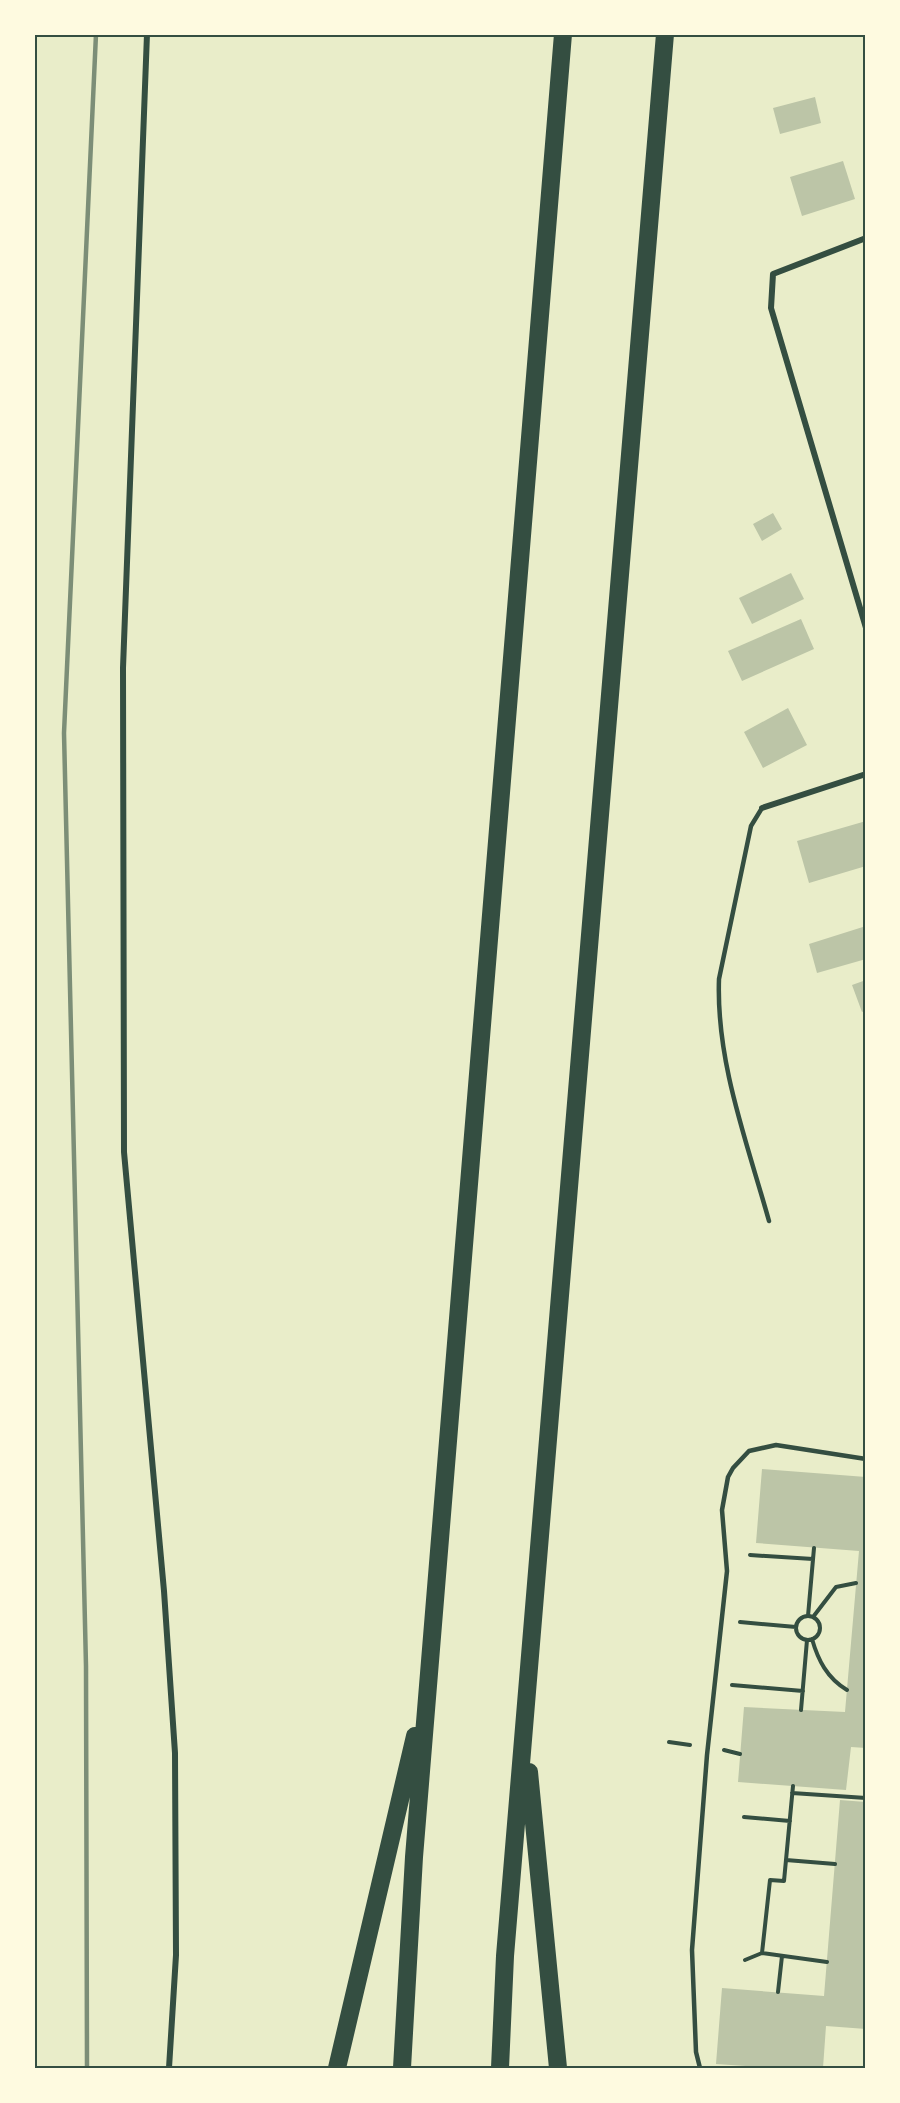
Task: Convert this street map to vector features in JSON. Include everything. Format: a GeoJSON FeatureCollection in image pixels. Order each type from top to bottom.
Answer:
{"type":"FeatureCollection","features":[{"type":"Feature","properties":{"kind":"highway"},"geometry":{"type":"LineString","coordinates":[[402,2068],[413,1869],[563,34]]}},
{"type":"Feature","properties":{"kind":"highway"},"geometry":{"type":"LineString","coordinates":[[500,2068],[505,1956],[664,34]]}},
{"type":"Feature","properties":{"kind":"highway"},"geometry":{"type":"LineString","coordinates":[[338,2068],[429,1676]]}},
{"type":"Feature","properties":{"kind":"highway"},"geometry":{"type":"LineString","coordinates":[[524,1724],[558,2068]]}},
{"type":"Feature","properties":{"kind":"street"},"geometry":{"type":"LineString","coordinates":[[147,34],[123,668],[124,1152],[164,1591],[175,1753],[176,1955],[170,2068]]}},
{"type":"Feature","properties":{"kind":"street"},"geometry":{"type":"LineString","coordinates":[[866,238],[773,274],[771,308],[866,628]]}},
{"type":"Feature","properties":{"kind":"street"},"geometry":{"type":"LineString","coordinates":[[762,808],[866,774]]}},
{"type":"Feature","properties":{"kind":"lane"},"geometry":{"type":"LineString","coordinates":[[762,808],[751,826],[719,979],[719,997],[727,1070],[769,1221]]}},
{"type":"Feature","properties":{"kind":"lane"},"geometry":{"type":"LineString","coordinates":[[700,2068],[696,2052],[692,1950],[727,1571],[722,1510],[728,1477],[741,1458],[750,1451],[776,1445],[866,1459]]}},
{"type":"Feature","properties":{"kind":"path"},"geometry":{"type":"LineString","coordinates":[[810,1616],[814,1548]]}},
{"type":"Feature","properties":{"kind":"path"},"geometry":{"type":"LineString","coordinates":[[750,1555],[813,1560]]}},
{"type":"Feature","properties":{"kind":"path"},"geometry":{"type":"LineString","coordinates":[[847,1690],[839,1686],[819,1662],[809,1639],[799,1636],[796,1627],[799,1619],[810,1616],[836,1587],[856,1583]]}},
{"type":"Feature","properties":{"kind":"path"},"geometry":{"type":"LineString","coordinates":[[801,1710],[809,1639],[820,1629],[818,1622],[810,1616]]}},
{"type":"Feature","properties":{"kind":"path"},"geometry":{"type":"LineString","coordinates":[[722,1621],[796,1627]]}},
{"type":"Feature","properties":{"kind":"path"},"geometry":{"type":"LineString","coordinates":[[715,1684],[803,1691]]}},
{"type":"Feature","properties":{"kind":"path"},"geometry":{"type":"LineString","coordinates":[[762,1953],[770,1880],[784,1881],[793,1786]]}},
{"type":"Feature","properties":{"kind":"path"},"geometry":{"type":"LineString","coordinates":[[792,1793],[866,1797]]}},
{"type":"Feature","properties":{"kind":"path"},"geometry":{"type":"LineString","coordinates":[[744,1817],[790,1821]]}},
{"type":"Feature","properties":{"kind":"path"},"geometry":{"type":"LineString","coordinates":[[786,1860],[835,1864]]}},
{"type":"Feature","properties":{"kind":"path"},"geometry":{"type":"LineString","coordinates":[[745,1960],[762,1953],[827,1962]]}},
{"type":"Feature","properties":{"kind":"path"},"geometry":{"type":"LineString","coordinates":[[778,1992],[782,1956]]}},
{"type":"Feature","properties":{"kind":"building"},"geometry":{"type":"Polygon","coordinates":[[[815,97],[821,123],[780,134],[773,108],[815,97]]]}},
{"type":"Feature","properties":{"kind":"building"},"geometry":{"type":"Polygon","coordinates":[[[843,161],[855,199],[802,216],[790,177],[843,161]]]}},
{"type":"Feature","properties":{"kind":"building"},"geometry":{"type":"Polygon","coordinates":[[[773,513],[782,529],[762,541],[753,524],[773,513]]]}},
{"type":"Feature","properties":{"kind":"building"},"geometry":{"type":"Polygon","coordinates":[[[791,573],[804,599],[752,624],[739,598],[791,573]]]}},
{"type":"Feature","properties":{"kind":"building"},"geometry":{"type":"Polygon","coordinates":[[[801,619],[814,649],[742,681],[728,651],[801,619]]]}},
{"type":"Feature","properties":{"kind":"building"},"geometry":{"type":"Polygon","coordinates":[[[788,708],[807,745],[763,768],[744,732],[788,708]]]}},
{"type":"Feature","properties":{"kind":"building"},"geometry":{"type":"Polygon","coordinates":[[[866,821],[866,866],[809,883],[797,841],[866,821]]]}},
{"type":"Feature","properties":{"kind":"building"},"geometry":{"type":"Polygon","coordinates":[[[866,926],[866,959],[817,973],[809,944],[866,926]]]}},
{"type":"Feature","properties":{"kind":"building"},"geometry":{"type":"Polygon","coordinates":[[[866,980],[866,1010],[862,1012],[852,985],[866,980]]]}},
{"type":"Feature","properties":{"kind":"building"},"geometry":{"type":"Polygon","coordinates":[[[762,1469],[866,1477],[866,1748],[851,1747],[846,1790],[738,1782],[744,1707],[845,1712],[859,1551],[756,1543],[762,1469]]]}},
{"type":"Feature","properties":{"kind":"building"},"geometry":{"type":"Polygon","coordinates":[[[840,1800],[866,1802],[866,2029],[826,2026],[823,2068],[773,2068],[716,2064],[722,1988],[824,1996],[840,1800]]]}},
{"type":"Feature","properties":{"kind":"railway"},"geometry":{"type":"LineString","coordinates":[[87,2068],[86,1666],[64,733],[96,34]]}}]}
